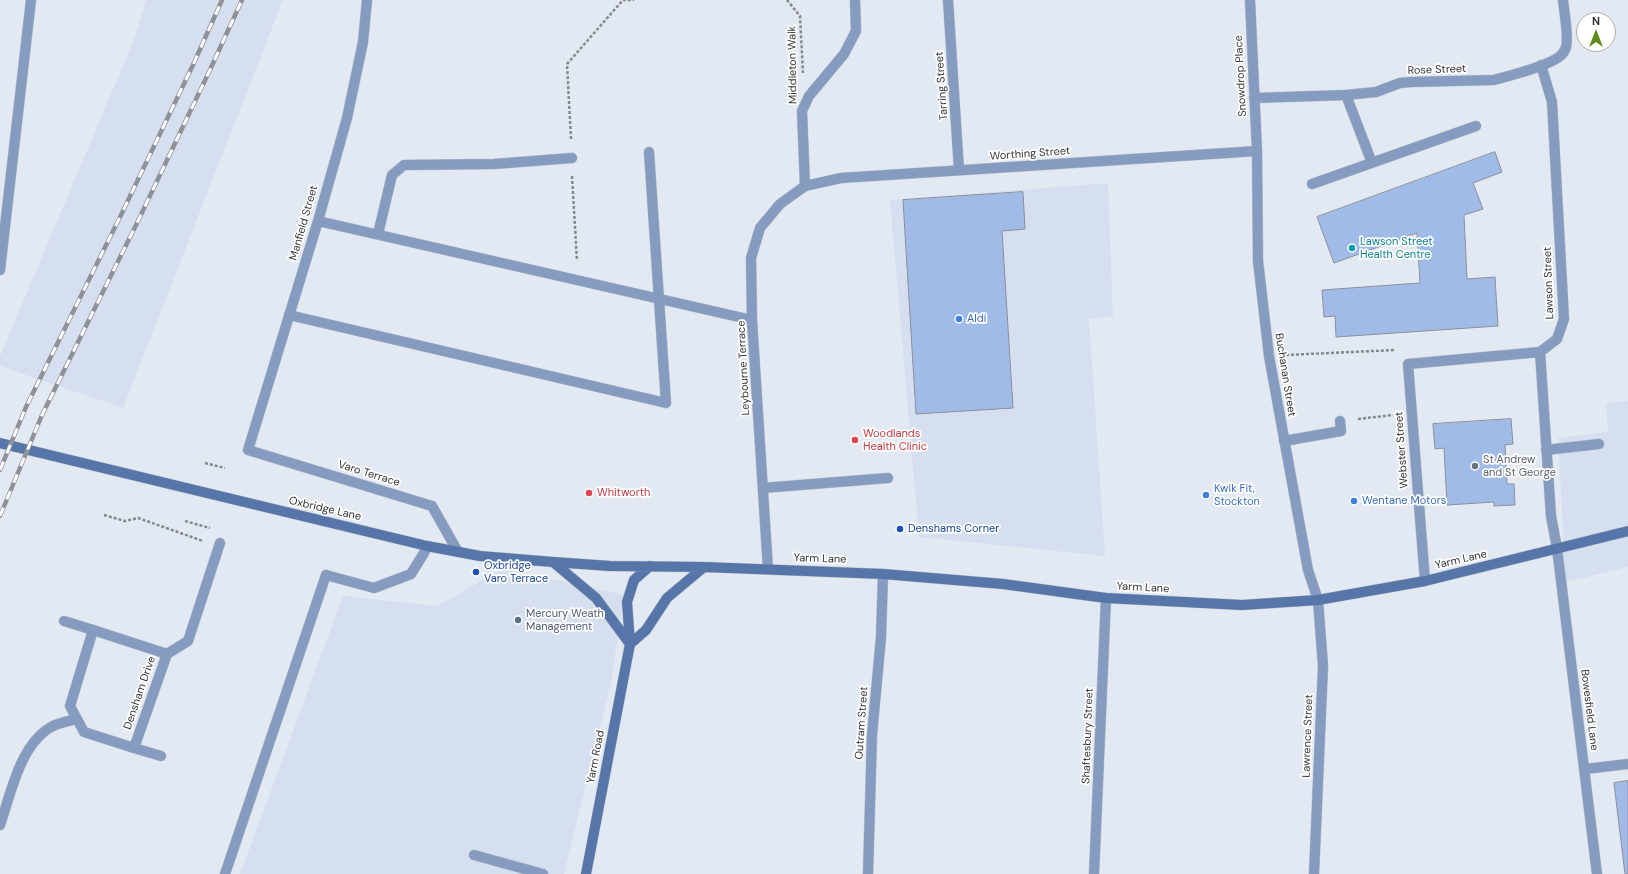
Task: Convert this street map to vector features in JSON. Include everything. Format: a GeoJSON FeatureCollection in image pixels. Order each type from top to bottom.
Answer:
{"type":"FeatureCollection","features":[{"type":"Feature","properties":{"kind":"street"},"geometry":{"type":"LineString","coordinates":[[0,270],[32,0]]}},
{"type":"Feature","properties":{"kind":"street","name":"Manfield Street"},"geometry":{"type":"LineString","coordinates":[[248,450],[318,221],[347,118],[363,42],[366,0]]}},
{"type":"Feature","properties":{"kind":"street"},"geometry":{"type":"LineString","coordinates":[[806,186],[802,111],[809,96],[844,54],[856,31],[855,0]]}},
{"type":"Feature","properties":{"kind":"street","name":"Tarring Street"},"geometry":{"type":"LineString","coordinates":[[948,0],[959,170]]}},
{"type":"Feature","properties":{"kind":"street","name":"Snowdrop Place"},"geometry":{"type":"LineString","coordinates":[[1250,0],[1257,151]]}},
{"type":"Feature","properties":{"kind":"street","name":"Rose Street"},"geometry":{"type":"LineString","coordinates":[[1254,98],[1346,95],[1376,92],[1411,82],[1494,80],[1541,65],[1564,54],[1567,46],[1564,0]]}},
{"type":"Feature","properties":{"kind":"street","name":"Lawson Street"},"geometry":{"type":"LineString","coordinates":[[1540,352],[1557,339],[1564,319],[1552,102],[1541,65]]}},
{"type":"Feature","properties":{"kind":"street"},"geometry":{"type":"LineString","coordinates":[[1346,95],[1372,163]]}},
{"type":"Feature","properties":{"kind":"street"},"geometry":{"type":"LineString","coordinates":[[1312,184],[1476,126]]}},
{"type":"Feature","properties":{"kind":"street","name":"Worthing Street"},"geometry":{"type":"LineString","coordinates":[[806,186],[841,178],[1257,151]]}},
{"type":"Feature","properties":{"kind":"street","name":"Buchanan Street"},"geometry":{"type":"LineString","coordinates":[[1257,151],[1258,261],[1269,356],[1308,570],[1318,600]]}},
{"type":"Feature","properties":{"kind":"street"},"geometry":{"type":"LineString","coordinates":[[289,315],[666,403],[648,152]]}},
{"type":"Feature","properties":{"kind":"street"},"geometry":{"type":"LineString","coordinates":[[378,234],[392,175],[404,165],[494,164],[572,158]]}},
{"type":"Feature","properties":{"kind":"street","name":"Leybourne Terrace"},"geometry":{"type":"LineString","coordinates":[[768,569],[752,320],[751,258],[760,228],[780,204],[806,186]]}},
{"type":"Feature","properties":{"kind":"street"},"geometry":{"type":"LineString","coordinates":[[318,221],[644,294],[752,320]]}},
{"type":"Feature","properties":{"kind":"street"},"geometry":{"type":"LineString","coordinates":[[1408,364],[1540,352],[1551,516],[1557,548]]}},
{"type":"Feature","properties":{"kind":"street","name":"Webster Street"},"geometry":{"type":"LineString","coordinates":[[1408,364],[1425,581]]}},
{"type":"Feature","properties":{"kind":"street"},"geometry":{"type":"LineString","coordinates":[[1284,441],[1341,431],[1340,421]]}},
{"type":"Feature","properties":{"kind":"street","name":"Oxbridge Lane"},"geometry":{"type":"LineString","coordinates":[[0,443],[427,546],[458,552],[480,556],[553,562],[650,566]]}},
{"type":"Feature","properties":{"kind":"street"},"geometry":{"type":"LineString","coordinates":[[1546,450],[1599,444]]}},
{"type":"Feature","properties":{"kind":"street","name":"Varo Terrace"},"geometry":{"type":"LineString","coordinates":[[248,450],[432,506],[458,552]]}},
{"type":"Feature","properties":{"kind":"street"},"geometry":{"type":"LineString","coordinates":[[763,488],[888,478]]}},
{"type":"Feature","properties":{"kind":"street","name":"Yarm Lane"},"geometry":{"type":"LineString","coordinates":[[650,566],[883,574],[1003,584],[1106,598],[1242,605],[1318,600],[1425,581],[1628,531]]}},
{"type":"Feature","properties":{"kind":"street"},"geometry":{"type":"LineString","coordinates":[[167,654],[188,641],[220,543]]}},
{"type":"Feature","properties":{"kind":"street"},"geometry":{"type":"LineString","coordinates":[[225,874],[326,575],[374,588],[411,574],[427,546]]}},
{"type":"Feature","properties":{"kind":"street","name":"Bowesfield Lane"},"geometry":{"type":"LineString","coordinates":[[1557,548],[1597,874]]}},
{"type":"Feature","properties":{"kind":"street"},"geometry":{"type":"LineString","coordinates":[[553,562],[596,598],[630,644],[646,630],[667,598],[704,567]]}},
{"type":"Feature","properties":{"kind":"street","name":"Yarm Road"},"geometry":{"type":"LineString","coordinates":[[586,874],[630,644],[627,602],[634,580],[650,566]]}},
{"type":"Feature","properties":{"kind":"street","name":"Outram Street"},"geometry":{"type":"LineString","coordinates":[[868,874],[872,735],[881,637],[883,574]]}},
{"type":"Feature","properties":{"kind":"street","name":"Shaftesbury Street"},"geometry":{"type":"LineString","coordinates":[[1094,874],[1106,598]]}},
{"type":"Feature","properties":{"kind":"street","name":"Lawrence Street"},"geometry":{"type":"LineString","coordinates":[[1314,874],[1323,666],[1318,600]]}},
{"type":"Feature","properties":{"kind":"street"},"geometry":{"type":"LineString","coordinates":[[64,620],[94,630]]}},
{"type":"Feature","properties":{"kind":"street","name":"Densham Drive"},"geometry":{"type":"LineString","coordinates":[[94,630],[167,654],[134,748],[84,732],[70,706],[94,630]]}},
{"type":"Feature","properties":{"kind":"street"},"geometry":{"type":"LineString","coordinates":[[0,825],[21,763],[34,741],[51,727],[77,719]]}},
{"type":"Feature","properties":{"kind":"street"},"geometry":{"type":"LineString","coordinates":[[134,748],[161,756]]}},
{"type":"Feature","properties":{"kind":"street"},"geometry":{"type":"LineString","coordinates":[[1585,768],[1628,764]]}},
{"type":"Feature","properties":{"kind":"street"},"geometry":{"type":"LineString","coordinates":[[474,855],[543,874]]}},
{"type":"Feature","properties":{"kind":"path"},"geometry":{"type":"LineString","coordinates":[[577,279],[567,64],[623,0],[634,0]]}},
{"type":"Feature","properties":{"kind":"path","name":"Middleton Walk"},"geometry":{"type":"LineString","coordinates":[[787,0],[800,16],[804,78]]}},
{"type":"Feature","properties":{"kind":"path"},"geometry":{"type":"LineString","coordinates":[[1269,356],[1407,349],[1408,364]]}},
{"type":"Feature","properties":{"kind":"path"},"geometry":{"type":"LineString","coordinates":[[1340,421],[1411,413]]}},
{"type":"Feature","properties":{"kind":"path"},"geometry":{"type":"LineString","coordinates":[[205,463],[225,468]]}},
{"type":"Feature","properties":{"kind":"path"},"geometry":{"type":"LineString","coordinates":[[104,515],[125,521],[138,518],[209,543]]}},
{"type":"Feature","properties":{"kind":"path"},"geometry":{"type":"LineString","coordinates":[[185,521],[214,529]]}},
{"type":"Feature","properties":{"kind":"shaded area"},"geometry":{"type":"Polygon","coordinates":[[[146,0],[283,0],[123,408],[0,366],[0,356],[136,35],[146,0]]]}},
{"type":"Feature","properties":{"kind":"shaded area"},"geometry":{"type":"Polygon","coordinates":[[[1108,183],[1113,316],[1089,319],[1105,556],[919,537],[890,200],[1108,183]]]}},
{"type":"Feature","properties":{"kind":"shaded area"},"geometry":{"type":"Polygon","coordinates":[[[1628,401],[1628,567],[1566,582],[1558,438],[1608,432],[1606,403],[1628,401]]]}},
{"type":"Feature","properties":{"kind":"shaded area"},"geometry":{"type":"Polygon","coordinates":[[[503,568],[624,595],[611,683],[564,874],[240,874],[343,596],[438,606],[503,568]]]}},
{"type":"Feature","properties":{"kind":"building","name":"Lawson Street Health Centre"},"geometry":{"type":"Polygon","coordinates":[[[1495,152],[1502,172],[1473,183],[1483,209],[1464,215],[1467,279],[1495,277],[1498,326],[1336,337],[1335,316],[1324,317],[1322,290],[1420,283],[1417,233],[1334,263],[1317,217],[1495,152]]]}},
{"type":"Feature","properties":{"kind":"building","name":"Aldi"},"geometry":{"type":"Polygon","coordinates":[[[1023,192],[1025,229],[1002,231],[1013,408],[916,414],[903,200],[1023,192]]]}},
{"type":"Feature","properties":{"kind":"building","name":"St Andrew and St George"},"geometry":{"type":"Polygon","coordinates":[[[1511,419],[1513,444],[1505,445],[1507,484],[1514,484],[1515,505],[1494,506],[1494,502],[1447,505],[1444,448],[1435,449],[1433,424],[1511,419]]]}},
{"type":"Feature","properties":{"kind":"building"},"geometry":{"type":"Polygon","coordinates":[[[1628,781],[1628,874],[1625,874],[1614,783],[1628,781]]]}},
{"type":"Feature","properties":{"kind":"railway"},"geometry":{"type":"LineString","coordinates":[[0,470],[26,407],[121,215],[193,65],[222,0]]}},
{"type":"Feature","properties":{"kind":"railway"},"geometry":{"type":"LineString","coordinates":[[0,516],[42,415],[137,223],[242,0]]}},
{"type":"Feature","properties":{"kind":"place","name":"Lawson Street Health Centre"},"geometry":{"type":"Point","coordinates":[1352,248]}},
{"type":"Feature","properties":{"kind":"place","name":"Aldi"},"geometry":{"type":"Point","coordinates":[959,319]}},
{"type":"Feature","properties":{"kind":"place","name":"Woodlands Health Clinic"},"geometry":{"type":"Point","coordinates":[855,440]}},
{"type":"Feature","properties":{"kind":"place","name":"St Andrew and St George"},"geometry":{"type":"Point","coordinates":[1475,466]}},
{"type":"Feature","properties":{"kind":"place","name":"Whitworth"},"geometry":{"type":"Point","coordinates":[589,493]}},
{"type":"Feature","properties":{"kind":"place","name":"Kwik Fit, Stockton"},"geometry":{"type":"Point","coordinates":[1206,495]}},
{"type":"Feature","properties":{"kind":"place","name":"Wentane Motors"},"geometry":{"type":"Point","coordinates":[1354,501]}},
{"type":"Feature","properties":{"kind":"place","name":"Denshams Corner"},"geometry":{"type":"Point","coordinates":[900,529]}},
{"type":"Feature","properties":{"kind":"place","name":"Oxbridge Varo Terrace"},"geometry":{"type":"Point","coordinates":[476,572]}},
{"type":"Feature","properties":{"kind":"place","name":"Mercury Weath Management"},"geometry":{"type":"Point","coordinates":[518,620]}}]}
